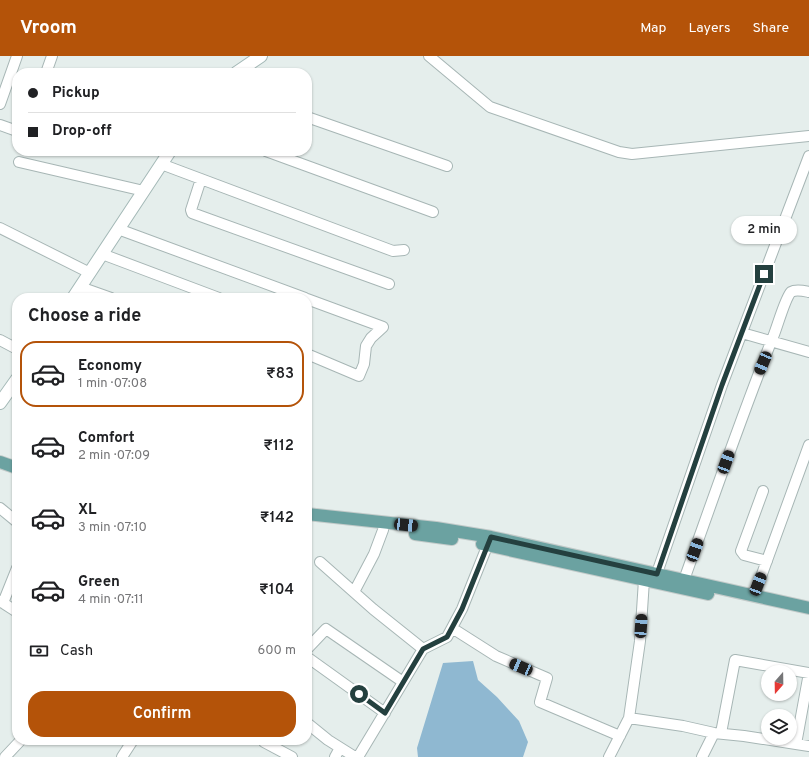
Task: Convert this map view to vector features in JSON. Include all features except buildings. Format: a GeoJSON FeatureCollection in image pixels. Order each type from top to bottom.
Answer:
{"type":"FeatureCollection","features":[{"type":"Feature","properties":{"kind":"main road"},"geometry":{"type":"LineString","coordinates":[[0,462],[12,466]]}},
{"type":"Feature","properties":{"kind":"main road"},"geometry":{"type":"LineString","coordinates":[[0,471],[12,475]]}},
{"type":"Feature","properties":{"kind":"main road"},"geometry":{"type":"LineString","coordinates":[[312,515],[436,528],[644,580],[809,616]]}},
{"type":"Feature","properties":{"kind":"main road"},"geometry":{"type":"LineString","coordinates":[[312,523],[489,541],[657,574],[809,608]]}},
{"type":"Feature","properties":{"kind":"street"},"geometry":{"type":"LineString","coordinates":[[13,68],[17,56]]}},
{"type":"Feature","properties":{"kind":"street"},"geometry":{"type":"LineString","coordinates":[[48,68],[52,56]]}},
{"type":"Feature","properties":{"kind":"street"},"geometry":{"type":"LineString","coordinates":[[243,68],[261,56]]}},
{"type":"Feature","properties":{"kind":"street"},"geometry":{"type":"LineString","coordinates":[[429,56],[490,107],[619,152],[632,154],[809,136]]}},
{"type":"Feature","properties":{"kind":"street"},"geometry":{"type":"LineString","coordinates":[[0,104],[12,70]]}},
{"type":"Feature","properties":{"kind":"street"},"geometry":{"type":"LineString","coordinates":[[312,119],[447,166]]}},
{"type":"Feature","properties":{"kind":"street"},"geometry":{"type":"LineString","coordinates":[[0,125],[12,129]]}},
{"type":"Feature","properties":{"kind":"street"},"geometry":{"type":"LineString","coordinates":[[76,293],[167,156]]}},
{"type":"Feature","properties":{"kind":"street"},"geometry":{"type":"LineString","coordinates":[[280,156],[433,212]]}},
{"type":"Feature","properties":{"kind":"street"},"geometry":{"type":"LineString","coordinates":[[657,574],[722,385],[809,156]]}},
{"type":"Feature","properties":{"kind":"street"},"geometry":{"type":"LineString","coordinates":[[19,162],[144,191]]}},
{"type":"Feature","properties":{"kind":"street"},"geometry":{"type":"LineString","coordinates":[[161,164],[393,250],[404,250]]}},
{"type":"Feature","properties":{"kind":"street"},"geometry":{"type":"LineString","coordinates":[[201,179],[191,210],[192,214],[389,284]]}},
{"type":"Feature","properties":{"kind":"street"},"geometry":{"type":"LineString","coordinates":[[0,228],[90,272]]}},
{"type":"Feature","properties":{"kind":"street"},"geometry":{"type":"LineString","coordinates":[[118,229],[292,293]]}},
{"type":"Feature","properties":{"kind":"street"},"geometry":{"type":"LineString","coordinates":[[102,254],[206,293]]}},
{"type":"Feature","properties":{"kind":"street"},"geometry":{"type":"LineString","coordinates":[[80,287],[97,293]]}},
{"type":"Feature","properties":{"kind":"street"},"geometry":{"type":"LineString","coordinates":[[684,580],[758,373],[787,300],[792,292],[796,290],[809,292]]}},
{"type":"Feature","properties":{"kind":"street"},"geometry":{"type":"LineString","coordinates":[[312,300],[383,327],[371,338],[366,346],[364,364],[359,376],[312,356]]}},
{"type":"Feature","properties":{"kind":"street"},"geometry":{"type":"LineString","coordinates":[[742,333],[809,352]]}},
{"type":"Feature","properties":{"kind":"street"},"geometry":{"type":"LineString","coordinates":[[0,340],[12,346]]}},
{"type":"Feature","properties":{"kind":"street"},"geometry":{"type":"LineString","coordinates":[[0,404],[12,386]]}},
{"type":"Feature","properties":{"kind":"street"},"geometry":{"type":"LineString","coordinates":[[754,596],[805,470],[809,445]]}},
{"type":"Feature","properties":{"kind":"street"},"geometry":{"type":"LineString","coordinates":[[763,491],[741,551],[744,555],[767,561]]}},
{"type":"Feature","properties":{"kind":"street"},"geometry":{"type":"LineString","coordinates":[[0,508],[12,518]]}},
{"type":"Feature","properties":{"kind":"street"},"geometry":{"type":"LineString","coordinates":[[354,592],[374,554],[383,530]]}},
{"type":"Feature","properties":{"kind":"street"},"geometry":{"type":"LineString","coordinates":[[312,727],[340,748],[357,757],[423,649],[447,637],[462,609],[489,541]]}},
{"type":"Feature","properties":{"kind":"street"},"geometry":{"type":"LineString","coordinates":[[320,562],[373,609],[423,649]]}},
{"type":"Feature","properties":{"kind":"street"},"geometry":{"type":"LineString","coordinates":[[12,579],[2,602],[12,609]]}},
{"type":"Feature","properties":{"kind":"street"},"geometry":{"type":"LineString","coordinates":[[609,757],[629,718],[640,641],[644,580]]}},
{"type":"Feature","properties":{"kind":"street"},"geometry":{"type":"LineString","coordinates":[[452,628],[496,656],[547,678],[540,702],[620,736]]}},
{"type":"Feature","properties":{"kind":"street"},"geometry":{"type":"LineString","coordinates":[[312,637],[327,629],[403,682]]}},
{"type":"Feature","properties":{"kind":"street"},"geometry":{"type":"LineString","coordinates":[[702,757],[718,733],[735,660],[809,673],[797,739]]}},
{"type":"Feature","properties":{"kind":"street"},"geometry":{"type":"LineString","coordinates":[[312,661],[385,713]]}},
{"type":"Feature","properties":{"kind":"street"},"geometry":{"type":"LineString","coordinates":[[629,718],[761,739]]}},
{"type":"Feature","properties":{"kind":"street"},"geometry":{"type":"LineString","coordinates":[[797,744],[809,746]]}},
{"type":"Feature","properties":{"kind":"street"},"geometry":{"type":"LineString","coordinates":[[6,757],[17,745]]}},
{"type":"Feature","properties":{"kind":"street"},"geometry":{"type":"LineString","coordinates":[[122,757],[130,745]]}},
{"type":"Feature","properties":{"kind":"street"},"geometry":{"type":"LineString","coordinates":[[270,745],[292,757]]}},
{"type":"Feature","properties":{"kind":"street"},"geometry":{"type":"LineString","coordinates":[[335,757],[340,748]]}},
{"type":"Feature","properties":{"kind":"water"},"geometry":{"type":"Polygon","coordinates":[[[473,661],[478,680],[497,697],[519,721],[528,742],[523,757],[418,757],[417,748],[443,663],[473,661]]]}},
{"type":"Feature","properties":{"kind":"route"},"geometry":{"type":"LineString","coordinates":[[359,694],[385,713],[423,649],[447,637],[462,609],[491,537],[657,574],[722,385],[764,274]]}}]}
